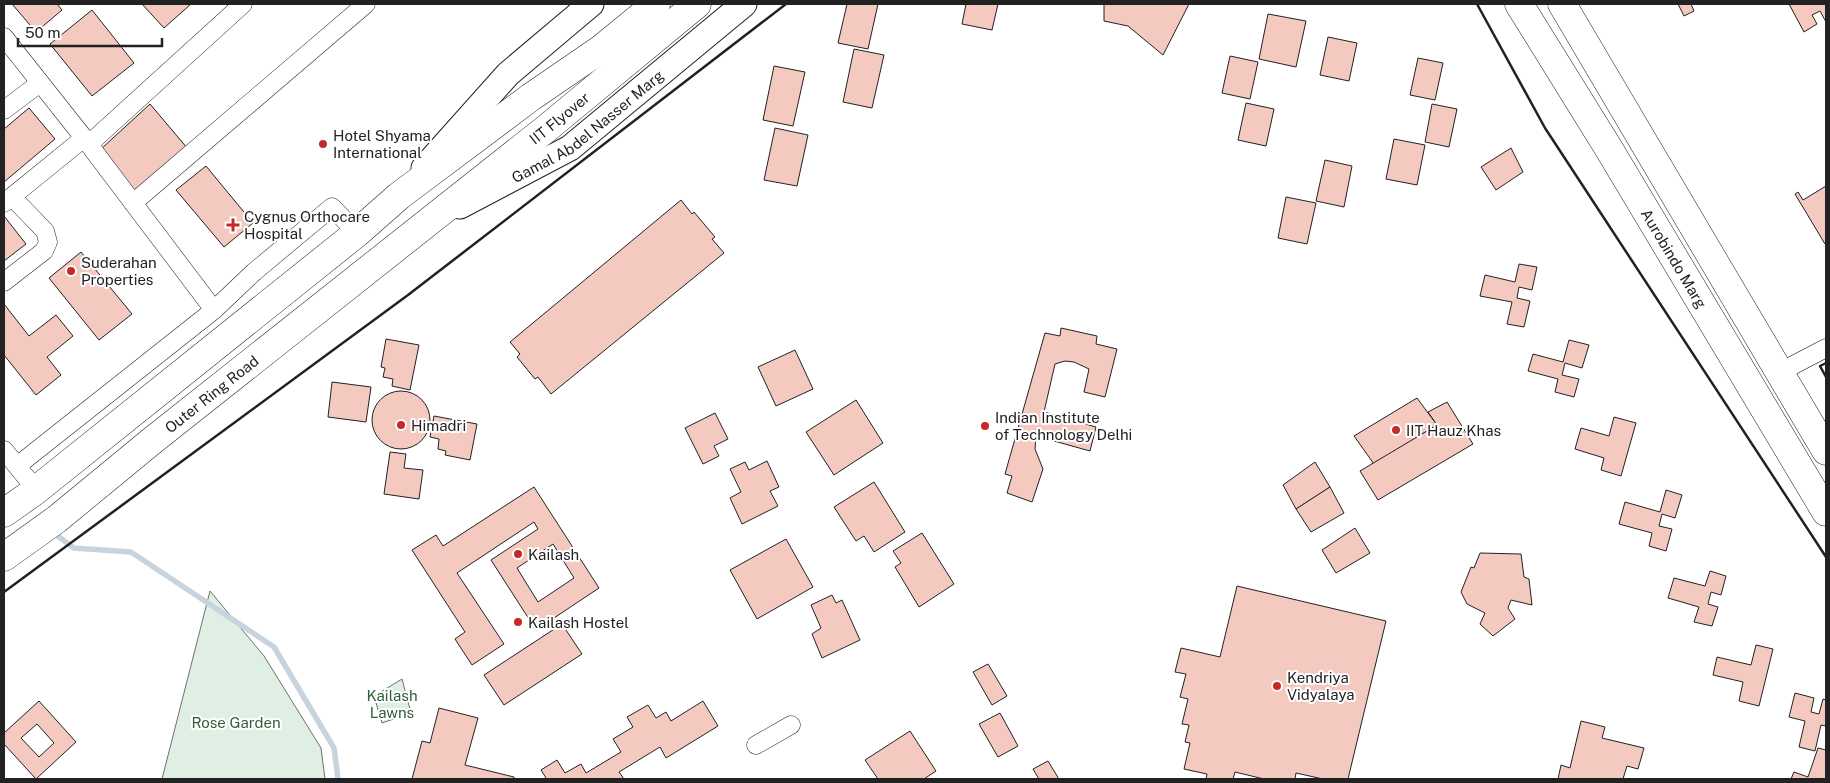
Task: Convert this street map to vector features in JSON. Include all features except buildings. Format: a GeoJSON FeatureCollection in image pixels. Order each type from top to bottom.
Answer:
{"type":"FeatureCollection","features":[{"type":"Feature","properties":{"kind":"main road","name":"IIT Flyover"},"geometry":{"type":"LineString","coordinates":[[399,196],[531,96],[601,49],[656,4]]}},
{"type":"Feature","properties":{"kind":"main road","name":"IIT Flyover"},"geometry":{"type":"LineString","coordinates":[[418,229],[547,128],[697,4]]}},
{"type":"Feature","properties":{"kind":"main road","name":"Aurobindo Marg"},"geometry":{"type":"LineString","coordinates":[[1519,4],[1609,149],[1826,512]]}},
{"type":"Feature","properties":{"kind":"main road"},"geometry":{"type":"LineString","coordinates":[[1562,4],[1826,451]]}},
{"type":"Feature","properties":{"kind":"main road"},"geometry":{"type":"LineString","coordinates":[[4,513],[35,491],[357,233],[399,196]]}},
{"type":"Feature","properties":{"kind":"main road","name":"Outer Ring Road"},"geometry":{"type":"LineString","coordinates":[[4,558],[57,519],[169,427],[418,229]]}},
{"type":"Feature","properties":{"kind":"street"},"geometry":{"type":"LineString","coordinates":[[4,282],[44,251],[48,242],[45,231],[8,200],[86,141],[242,4]]}},
{"type":"Feature","properties":{"kind":"street"},"geometry":{"type":"LineString","coordinates":[[133,202],[366,4]]}},
{"type":"Feature","properties":{"kind":"street"},"geometry":{"type":"LineString","coordinates":[[399,196],[508,74],[591,4]]}},
{"type":"Feature","properties":{"kind":"street","name":"Gamal Abdel Nasser Marg"},"geometry":{"type":"LineString","coordinates":[[418,229],[570,148],[744,4]]}},
{"type":"Feature","properties":{"kind":"street"},"geometry":{"type":"LineString","coordinates":[[4,37],[133,202],[214,310]]}},
{"type":"Feature","properties":{"kind":"street"},"geometry":{"type":"LineString","coordinates":[[4,110],[40,83]]}},
{"type":"Feature","properties":{"kind":"street"},"geometry":{"type":"LineString","coordinates":[[17,466],[214,310],[254,272],[332,207],[357,233]]}},
{"type":"Feature","properties":{"kind":"street"},"geometry":{"type":"LineString","coordinates":[[1780,372],[1826,348]]}},
{"type":"Feature","properties":{"kind":"street"},"geometry":{"type":"LineString","coordinates":[[119,385],[135,410]]}},
{"type":"Feature","properties":{"kind":"street"},"geometry":{"type":"LineString","coordinates":[[4,450],[35,491]]}},
{"type":"Feature","properties":{"kind":"street"},"geometry":{"type":"LineString","coordinates":[[756,745],[791,725]]}},
{"type":"Feature","properties":{"kind":"green space","name":"Rose Garden"},"geometry":{"type":"Polygon","coordinates":[[[210,591],[264,656],[321,748],[325,779],[162,779],[210,591]]]}},
{"type":"Feature","properties":{"kind":"green space","name":"Kailash Lawns"},"geometry":{"type":"Polygon","coordinates":[[[402,679],[411,713],[382,723],[374,696],[402,679]]]}},
{"type":"Feature","properties":{"kind":"waterway"},"geometry":{"type":"LineString","coordinates":[[55,534],[74,548],[131,552],[274,647],[334,748],[338,779]]}},
{"type":"Feature","properties":{"kind":"wall"},"geometry":{"type":"LineString","coordinates":[[4,592],[408,295],[786,4]]}},
{"type":"Feature","properties":{"kind":"wall"},"geometry":{"type":"LineString","coordinates":[[1477,4],[1545,128],[1826,557]]}},
{"type":"Feature","properties":{"kind":"wall"},"geometry":{"type":"LineString","coordinates":[[1826,363],[1820,366],[1826,377]]}},
{"type":"Feature","properties":{"kind":"place","name":"Hotel Shyama International"},"geometry":{"type":"Point","coordinates":[323,144]}},
{"type":"Feature","properties":{"kind":"place","name":"Cygnus Orthocare Hospital"},"geometry":{"type":"Point","coordinates":[233,225]}},
{"type":"Feature","properties":{"kind":"place","name":"Suderahan Properties"},"geometry":{"type":"Point","coordinates":[71,271]}},
{"type":"Feature","properties":{"kind":"place","name":"Himadri"},"geometry":{"type":"Point","coordinates":[401,425]}},
{"type":"Feature","properties":{"kind":"place","name":"Indian Institute of Technology Delhi"},"geometry":{"type":"Point","coordinates":[985,426]}},
{"type":"Feature","properties":{"kind":"place","name":"IIT Hauz Khas"},"geometry":{"type":"Point","coordinates":[1396,430]}},
{"type":"Feature","properties":{"kind":"place","name":"Kailash"},"geometry":{"type":"Point","coordinates":[518,554]}},
{"type":"Feature","properties":{"kind":"place","name":"Kailash Hostel"},"geometry":{"type":"Point","coordinates":[518,622]}},
{"type":"Feature","properties":{"kind":"place","name":"Kendriya Vidyalaya"},"geometry":{"type":"Point","coordinates":[1277,686]}}]}
